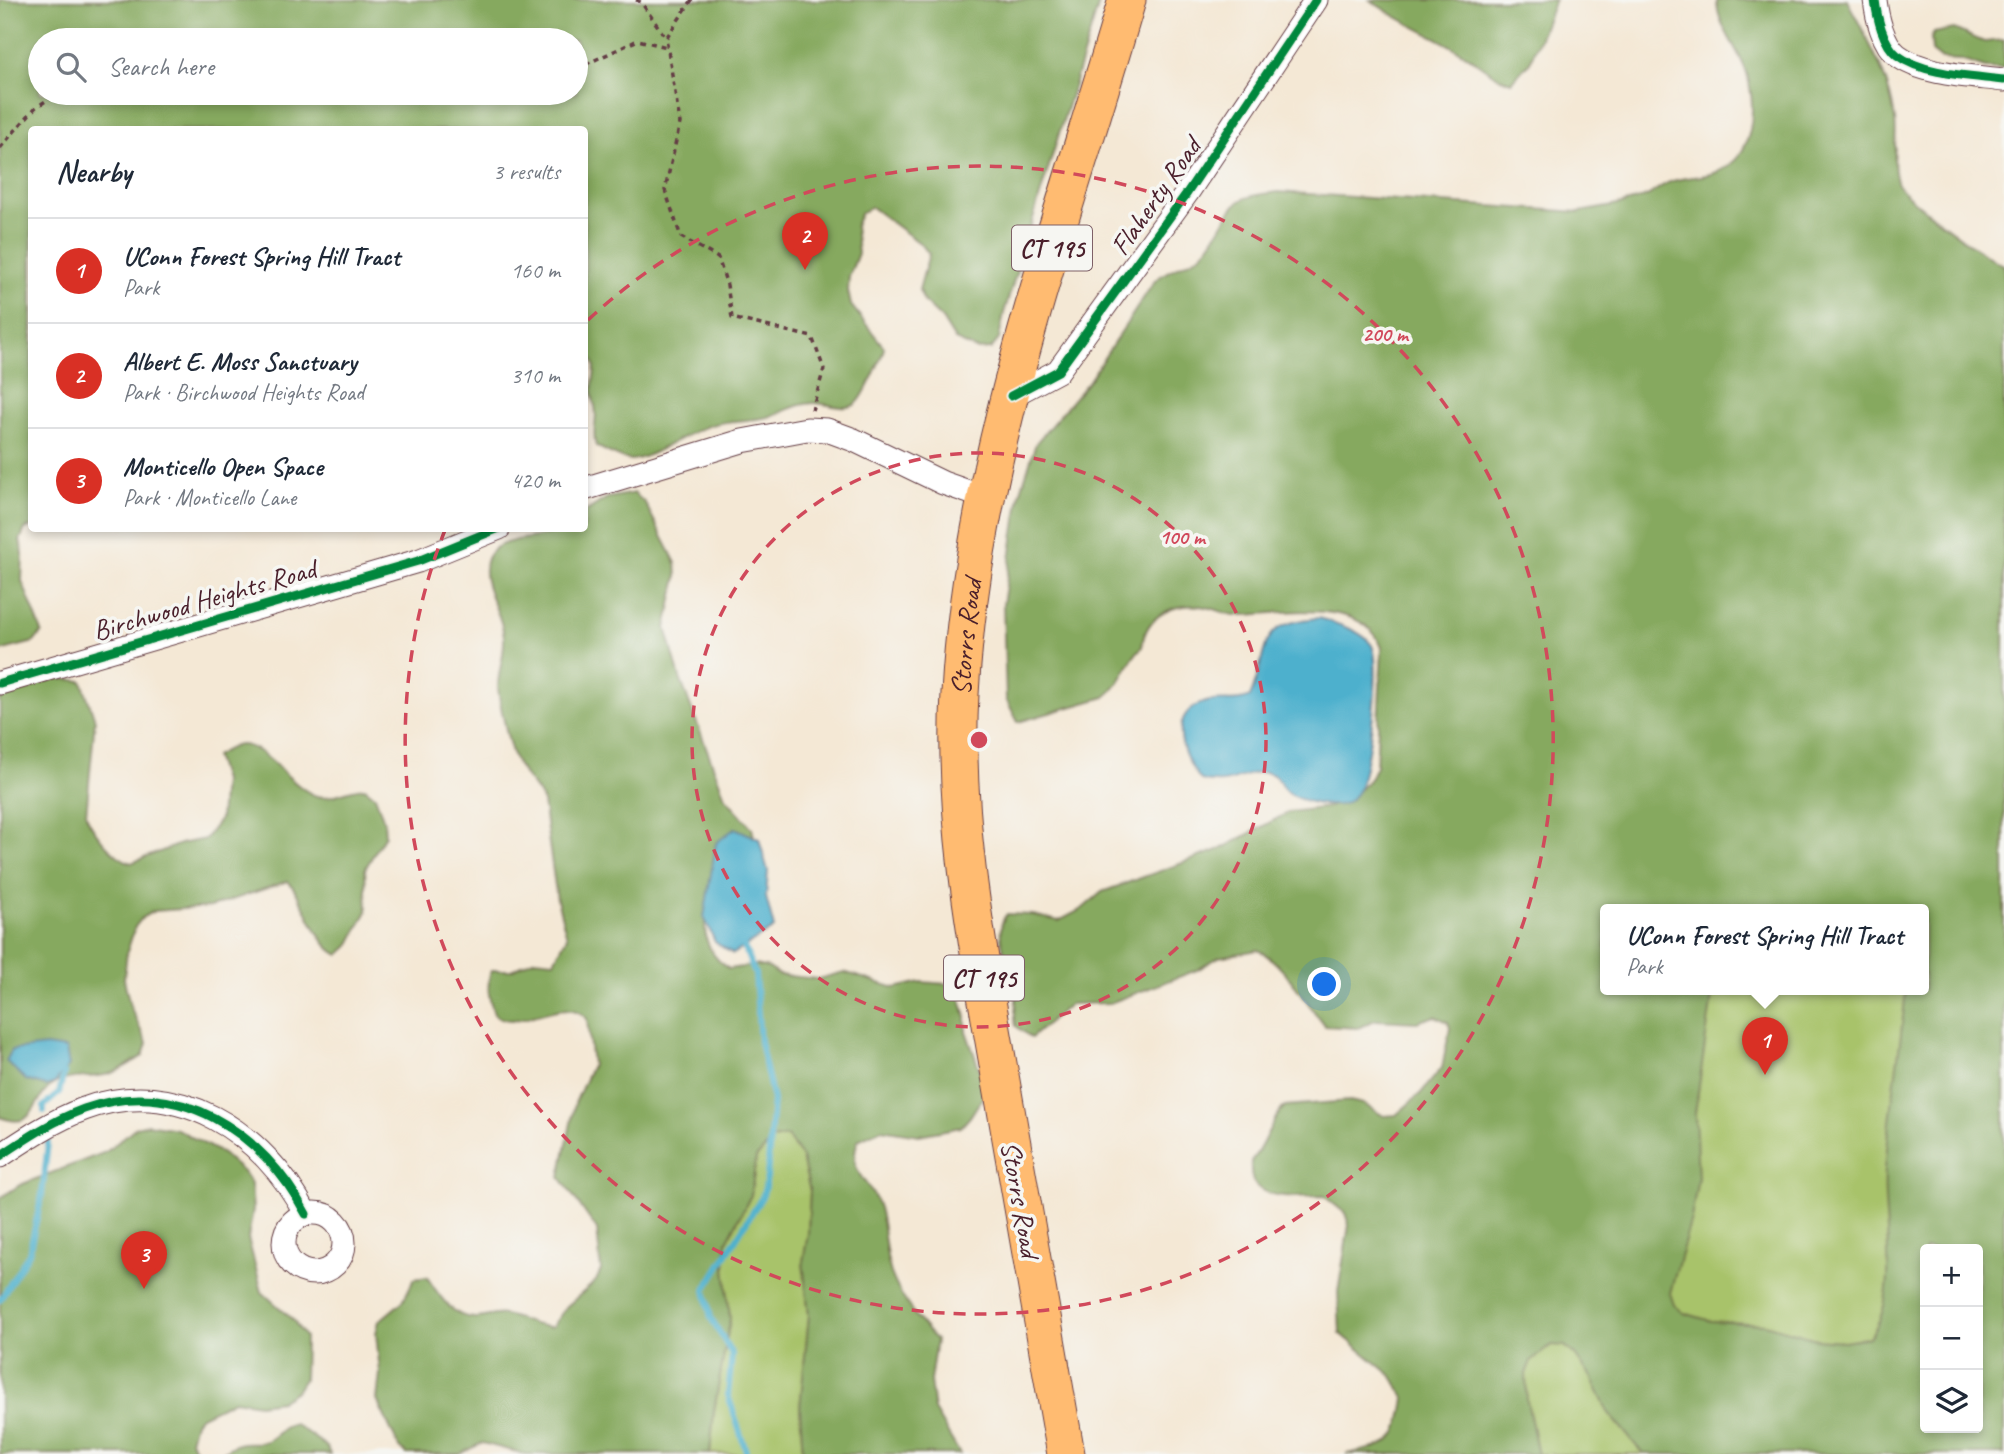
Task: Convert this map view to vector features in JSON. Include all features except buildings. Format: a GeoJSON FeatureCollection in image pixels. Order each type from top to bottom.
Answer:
{"type":"FeatureCollection","features":[{"type":"Feature","properties":{"kind":"main road","name":"Storrs Road"},"geometry":{"type":"LineString","coordinates":[[1066,1454],[976,930],[961,789],[960,696],[973,569],[986,498],[1026,334],[1127,0]]}},
{"type":"Feature","properties":{"kind":"street","name":"Flaherty Road"},"geometry":{"type":"LineString","coordinates":[[1011,396],[1058,371],[1187,193],[1316,0]]}},
{"type":"Feature","properties":{"kind":"street"},"geometry":{"type":"LineString","coordinates":[[1875,0],[1877,19],[1896,55],[1934,71],[2004,80]]}},
{"type":"Feature","properties":{"kind":"street"},"geometry":{"type":"LineString","coordinates":[[588,488],[742,441],[807,429],[827,430],[854,440],[943,484],[986,498]]}},
{"type":"Feature","properties":{"kind":"street","name":"Birchwood Heights Road"},"geometry":{"type":"LineString","coordinates":[[0,683],[418,561],[489,532]]}},
{"type":"Feature","properties":{"kind":"street"},"geometry":{"type":"LineString","coordinates":[[0,1156],[35,1132],[86,1108],[132,1099],[174,1103],[216,1117],[255,1146],[281,1172],[306,1214]]}},
{"type":"Feature","properties":{"kind":"path"},"geometry":{"type":"LineString","coordinates":[[636,0],[641,2],[666,38],[680,123],[665,190],[681,237],[718,258],[727,285],[732,318],[812,338],[824,369],[807,429]]}},
{"type":"Feature","properties":{"kind":"path"},"geometry":{"type":"LineString","coordinates":[[666,38],[692,0]]}},
{"type":"Feature","properties":{"kind":"path"},"geometry":{"type":"LineString","coordinates":[[588,63],[638,40],[667,47]]}},
{"type":"Feature","properties":{"kind":"path"},"geometry":{"type":"LineString","coordinates":[[0,148],[40,105]]}},
{"type":"Feature","properties":{"kind":"green space"},"geometry":{"type":"Polygon","coordinates":[[[0,0],[1100,0],[1004,313],[999,339],[991,349],[978,350],[955,340],[942,319],[924,302],[919,290],[929,254],[921,244],[871,207],[860,214],[855,226],[858,253],[849,277],[848,291],[851,305],[884,347],[873,377],[856,404],[841,407],[808,403],[768,417],[715,424],[649,455],[631,460],[596,446],[595,441],[596,412],[592,391],[595,365],[588,354],[588,126],[28,126],[28,528],[20,540],[23,554],[22,581],[42,632],[34,642],[0,651],[0,0]]]}},
{"type":"Feature","properties":{"kind":"green space"},"geometry":{"type":"Polygon","coordinates":[[[1370,0],[1555,0],[1530,62],[1511,82],[1496,76],[1463,53],[1370,0]]]}},
{"type":"Feature","properties":{"kind":"green space"},"geometry":{"type":"Polygon","coordinates":[[[1717,0],[1847,0],[1888,88],[1895,120],[1895,168],[1898,184],[1947,227],[2004,265],[2004,1454],[1643,1454],[1608,1412],[1591,1377],[1575,1355],[1565,1346],[1552,1345],[1531,1361],[1526,1374],[1527,1401],[1538,1454],[1346,1454],[1389,1441],[1399,1426],[1405,1398],[1391,1375],[1340,1333],[1338,1292],[1349,1225],[1345,1213],[1324,1196],[1276,1195],[1260,1189],[1252,1178],[1251,1161],[1285,1106],[1350,1101],[1363,1104],[1384,1116],[1396,1115],[1421,1093],[1442,1068],[1450,1028],[1448,1022],[1435,1016],[1417,1022],[1375,1020],[1358,1028],[1325,1026],[1285,973],[1258,950],[1219,957],[1197,970],[1110,1003],[1070,1004],[1031,1038],[1016,1026],[1015,984],[1004,953],[1001,932],[1002,922],[1007,914],[1033,915],[1059,921],[1082,909],[1102,892],[1221,849],[1289,812],[1329,807],[1352,797],[1370,779],[1376,766],[1382,648],[1372,631],[1358,620],[1339,614],[1296,611],[1236,615],[1198,606],[1176,608],[1166,612],[1150,625],[1142,647],[1116,686],[1105,697],[1018,722],[1006,699],[1003,604],[1020,494],[1036,443],[1088,382],[1154,282],[1165,273],[1201,254],[1240,201],[1278,192],[1579,212],[1630,202],[1647,196],[1670,182],[1717,172],[1730,165],[1739,155],[1746,143],[1752,116],[1747,74],[1724,28],[1717,0]],[[1600,904],[1600,995],[1712,995],[1695,1113],[1698,1178],[1691,1219],[1670,1293],[1674,1305],[1684,1313],[1711,1321],[1765,1324],[1816,1339],[1844,1341],[1869,1337],[1879,1320],[1888,1279],[1885,1170],[1905,995],[1929,995],[1929,904],[1600,904]]]}},
{"type":"Feature","properties":{"kind":"green space"},"geometry":{"type":"Polygon","coordinates":[[[1954,29],[1984,42],[2004,40],[2004,69],[1942,59],[1932,51],[1931,38],[1934,33],[1954,29]]]}},
{"type":"Feature","properties":{"kind":"green space"},"geometry":{"type":"Polygon","coordinates":[[[634,493],[645,503],[676,563],[677,577],[666,628],[680,678],[725,797],[752,828],[755,841],[722,861],[708,905],[705,933],[716,958],[729,969],[756,965],[769,968],[779,975],[818,979],[844,972],[895,988],[921,982],[948,984],[959,992],[966,1017],[966,1031],[984,1082],[984,1095],[961,1127],[919,1135],[881,1129],[858,1140],[855,1162],[879,1208],[889,1265],[899,1291],[936,1340],[930,1381],[934,1410],[960,1454],[803,1454],[800,1408],[809,1315],[803,1262],[808,1234],[810,1191],[802,1158],[787,1136],[773,1139],[756,1158],[751,1195],[727,1241],[725,1267],[730,1319],[714,1411],[710,1454],[524,1454],[482,1443],[460,1454],[407,1454],[399,1447],[377,1400],[380,1373],[376,1333],[379,1321],[403,1301],[414,1279],[427,1277],[453,1310],[468,1317],[510,1316],[539,1326],[552,1327],[566,1307],[596,1281],[601,1270],[597,1230],[560,1177],[575,1103],[592,1065],[587,1019],[578,1012],[567,1009],[516,1020],[504,1019],[494,1014],[490,998],[491,970],[511,970],[535,959],[554,961],[567,937],[557,900],[543,802],[517,764],[504,722],[498,685],[504,637],[486,581],[485,566],[488,556],[495,548],[504,544],[557,532],[588,532],[588,510],[607,498],[634,493]]]}},
{"type":"Feature","properties":{"kind":"green space"},"geometry":{"type":"Polygon","coordinates":[[[2004,635],[2004,1454],[1517,1454],[1549,900],[2004,635]]]}},
{"type":"Feature","properties":{"kind":"green space"},"geometry":{"type":"Polygon","coordinates":[[[55,678],[82,681],[95,720],[86,815],[104,843],[124,860],[131,863],[180,844],[205,839],[220,819],[223,781],[215,756],[240,745],[258,751],[297,784],[317,796],[365,788],[375,796],[384,821],[385,835],[365,869],[367,911],[349,946],[339,955],[324,942],[288,881],[211,907],[154,911],[143,917],[135,927],[127,952],[124,979],[130,1006],[147,1043],[143,1056],[113,1073],[60,1081],[47,1090],[28,1117],[12,1120],[0,1117],[0,699],[55,678]]]}},
{"type":"Feature","properties":{"kind":"green space"},"geometry":{"type":"Polygon","coordinates":[[[148,1124],[177,1129],[223,1154],[243,1172],[251,1184],[253,1210],[248,1238],[262,1292],[293,1320],[305,1337],[304,1379],[297,1390],[280,1401],[259,1404],[234,1400],[199,1417],[190,1441],[199,1454],[0,1454],[0,1198],[20,1185],[106,1152],[136,1127],[148,1124]]]}},
{"type":"Feature","properties":{"kind":"green space"},"geometry":{"type":"Polygon","coordinates":[[[787,1136],[802,1158],[810,1191],[808,1234],[803,1262],[809,1315],[800,1408],[803,1454],[710,1454],[714,1411],[730,1319],[725,1267],[727,1241],[751,1195],[756,1158],[773,1139],[787,1136]]]}},
{"type":"Feature","properties":{"kind":"green space"},"geometry":{"type":"Polygon","coordinates":[[[295,1424],[327,1447],[330,1454],[221,1454],[242,1443],[264,1442],[295,1424]]]}},
{"type":"Feature","properties":{"kind":"water"},"geometry":{"type":"Polygon","coordinates":[[[1319,618],[1360,634],[1371,644],[1374,654],[1373,716],[1366,762],[1357,793],[1345,803],[1329,805],[1305,801],[1291,795],[1277,778],[1268,773],[1253,773],[1222,782],[1201,780],[1183,748],[1181,725],[1185,715],[1193,707],[1206,702],[1250,697],[1268,641],[1274,633],[1283,626],[1298,621],[1319,618]]]}},
{"type":"Feature","properties":{"kind":"water"},"geometry":{"type":"Polygon","coordinates":[[[735,828],[759,839],[768,871],[766,897],[774,928],[733,954],[715,942],[704,917],[716,843],[735,828]]]}},
{"type":"Feature","properties":{"kind":"water"},"geometry":{"type":"Polygon","coordinates":[[[46,1046],[66,1049],[69,1066],[55,1083],[46,1086],[26,1080],[6,1061],[12,1050],[46,1046]]]}},
{"type":"Feature","properties":{"kind":"waterway"},"geometry":{"type":"LineString","coordinates":[[744,947],[755,974],[760,1042],[773,1100],[767,1177],[763,1195],[705,1290],[711,1318],[732,1354],[728,1395],[747,1454]]}},
{"type":"Feature","properties":{"kind":"waterway"},"geometry":{"type":"LineString","coordinates":[[44,1111],[44,1106],[59,1093],[64,1073]]}},
{"type":"Feature","properties":{"kind":"waterway"},"geometry":{"type":"LineString","coordinates":[[0,1300],[29,1253],[42,1195],[48,1143]]}},
{"type":"Feature","properties":{"kind":"cycle path"},"geometry":{"type":"LineString","coordinates":[[1011,396],[1058,371],[1187,193],[1316,0]]}},
{"type":"Feature","properties":{"kind":"cycle path"},"geometry":{"type":"LineString","coordinates":[[1875,0],[1884,37],[1892,50],[1908,62],[1934,71],[2004,80]]}},
{"type":"Feature","properties":{"kind":"cycle path"},"geometry":{"type":"LineString","coordinates":[[0,683],[418,561],[489,532]]}},
{"type":"Feature","properties":{"kind":"cycle path"},"geometry":{"type":"LineString","coordinates":[[0,1156],[51,1124],[84,1109],[119,1100],[152,1100],[184,1106],[214,1118],[242,1136],[266,1158],[288,1185],[306,1214]]}},
{"type":"Feature","properties":{"kind":"place","name":"Albert E. Moss Sanctuary"},"geometry":{"type":"Point","coordinates":[805,270]}},
{"type":"Feature","properties":{"kind":"place","name":"UConn Forest Spring Hill Tract"},"geometry":{"type":"Point","coordinates":[1765,1075]}},
{"type":"Feature","properties":{"kind":"place","name":"Monticello Open Space"},"geometry":{"type":"Point","coordinates":[144,1289]}}]}
